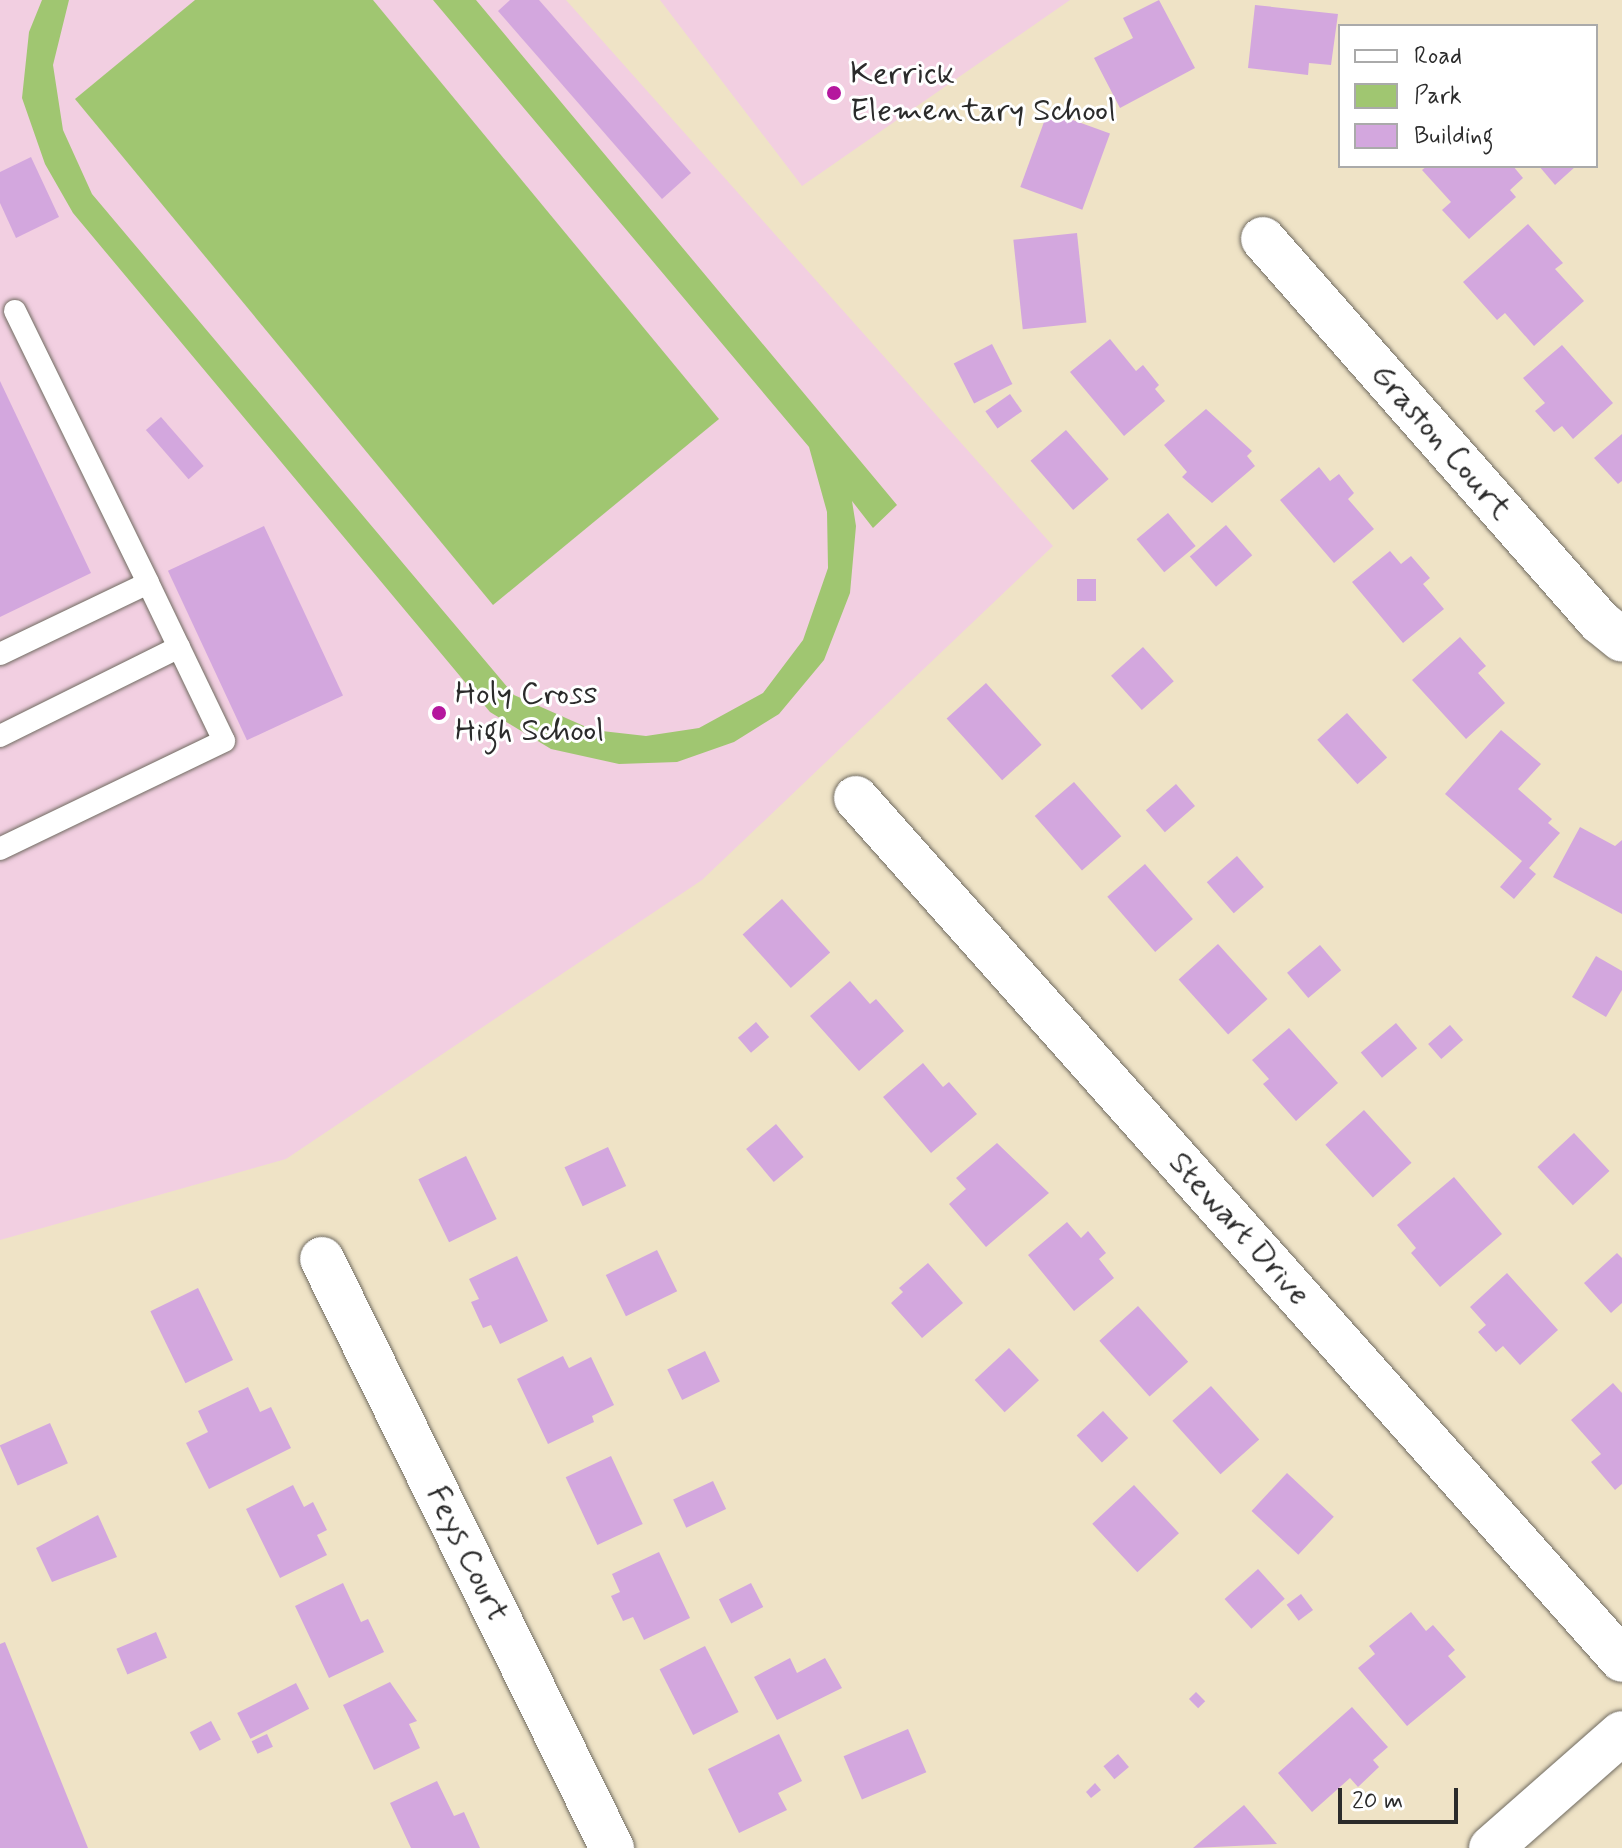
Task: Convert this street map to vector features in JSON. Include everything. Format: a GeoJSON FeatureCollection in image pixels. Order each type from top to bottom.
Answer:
{"type":"FeatureCollection","features":[{"type":"Feature","properties":{"kind":"street","name":"Graston Court"},"geometry":{"type":"LineString","coordinates":[[1263,239],[1600,622],[1622,640]]}},
{"type":"Feature","properties":{"kind":"street","name":"Stewart Drive"},"geometry":{"type":"LineString","coordinates":[[856,798],[1622,1660]]}},
{"type":"Feature","properties":{"kind":"street","name":"Feys Court"},"geometry":{"type":"LineString","coordinates":[[322,1259],[612,1848]]}},
{"type":"Feature","properties":{"kind":"street"},"geometry":{"type":"LineString","coordinates":[[1491,1848],[1622,1733]]}},
{"type":"Feature","properties":{"kind":"lane"},"geometry":{"type":"LineString","coordinates":[[0,849],[224,741],[15,311]]}},
{"type":"Feature","properties":{"kind":"lane"},"geometry":{"type":"LineString","coordinates":[[0,654],[148,583]]}},
{"type":"Feature","properties":{"kind":"lane"},"geometry":{"type":"LineString","coordinates":[[0,736],[179,647]]}},
{"type":"Feature","properties":{"kind":"shaded area","name":"Holy Cross High School"},"geometry":{"type":"Polygon","coordinates":[[[0,0],[566,0],[1053,546],[702,880],[286,1159],[0,1240],[0,0]]]}},
{"type":"Feature","properties":{"kind":"shaded area","name":"Kerrick Elementary School"},"geometry":{"type":"Polygon","coordinates":[[[660,0],[1070,0],[802,186],[660,0]]]}},
{"type":"Feature","properties":{"kind":"green space"},"geometry":{"type":"Polygon","coordinates":[[[42,0],[69,0],[53,65],[63,130],[92,194],[514,695],[593,730],[646,736],[699,728],[763,693],[803,640],[828,568],[827,512],[809,447],[433,0],[476,0],[897,505],[873,528],[852,501],[856,526],[850,593],[824,660],[779,714],[734,742],[677,762],[619,764],[551,749],[490,712],[73,213],[45,164],[22,98],[29,32],[42,0]]]}},
{"type":"Feature","properties":{"kind":"green space"},"geometry":{"type":"Polygon","coordinates":[[[195,0],[373,0],[719,419],[493,605],[75,99],[195,0]]]}},
{"type":"Feature","properties":{"kind":"building"},"geometry":{"type":"Polygon","coordinates":[[[510,0],[539,0],[691,173],[662,199],[498,11],[510,0]]]}},
{"type":"Feature","properties":{"kind":"building"},"geometry":{"type":"Polygon","coordinates":[[[1159,0],[1195,68],[1120,108],[1094,58],[1133,38],[1123,18],[1159,0]]]}},
{"type":"Feature","properties":{"kind":"building"},"geometry":{"type":"Polygon","coordinates":[[[1255,5],[1338,14],[1331,65],[1309,63],[1308,75],[1248,68],[1255,5]]]}},
{"type":"Feature","properties":{"kind":"building"},"geometry":{"type":"Polygon","coordinates":[[[1048,111],[1110,134],[1082,210],[1020,187],[1048,111]]]}},
{"type":"Feature","properties":{"kind":"building"},"geometry":{"type":"Polygon","coordinates":[[[31,157],[59,217],[16,238],[0,203],[0,172],[31,157]]]}},
{"type":"Feature","properties":{"kind":"building"},"geometry":{"type":"Polygon","coordinates":[[[1515,168],[1523,178],[1510,190],[1516,197],[1469,239],[1442,210],[1451,202],[1422,170],[1515,168]]]}},
{"type":"Feature","properties":{"kind":"building"},"geometry":{"type":"Polygon","coordinates":[[[1541,168],[1574,168],[1555,185],[1541,168]]]}},
{"type":"Feature","properties":{"kind":"building"},"geometry":{"type":"Polygon","coordinates":[[[1528,224],[1563,263],[1555,269],[1584,301],[1534,346],[1505,313],[1497,320],[1463,282],[1528,224]]]}},
{"type":"Feature","properties":{"kind":"building"},"geometry":{"type":"Polygon","coordinates":[[[1077,233],[1086,323],[1023,329],[1013,240],[1077,233]]]}},
{"type":"Feature","properties":{"kind":"building"},"geometry":{"type":"Polygon","coordinates":[[[1110,339],[1136,371],[1143,365],[1159,385],[1155,389],[1165,401],[1124,436],[1070,372],[1110,339]]]}},
{"type":"Feature","properties":{"kind":"building"},"geometry":{"type":"Polygon","coordinates":[[[992,344],[1012,384],[974,404],[954,364],[992,344]]]}},
{"type":"Feature","properties":{"kind":"building"},"geometry":{"type":"Polygon","coordinates":[[[1562,345],[1613,403],[1573,439],[1562,426],[1554,432],[1535,411],[1545,403],[1523,378],[1562,345]]]}},
{"type":"Feature","properties":{"kind":"building"},"geometry":{"type":"Polygon","coordinates":[[[0,381],[91,573],[0,617],[0,381]]]}},
{"type":"Feature","properties":{"kind":"building"},"geometry":{"type":"Polygon","coordinates":[[[1010,394],[1022,411],[997,428],[985,411],[1010,394]]]}},
{"type":"Feature","properties":{"kind":"building"},"geometry":{"type":"Polygon","coordinates":[[[1206,409],[1252,451],[1247,456],[1255,466],[1212,503],[1182,477],[1187,472],[1164,445],[1206,409]]]}},
{"type":"Feature","properties":{"kind":"building"},"geometry":{"type":"Polygon","coordinates":[[[161,417],[204,466],[189,479],[146,430],[161,417]]]}},
{"type":"Feature","properties":{"kind":"building"},"geometry":{"type":"Polygon","coordinates":[[[1066,430],[1109,479],[1073,510],[1031,461],[1066,430]]]}},
{"type":"Feature","properties":{"kind":"building"},"geometry":{"type":"Polygon","coordinates":[[[1622,434],[1622,481],[1618,484],[1594,458],[1622,434]]]}},
{"type":"Feature","properties":{"kind":"building"},"geometry":{"type":"Polygon","coordinates":[[[1319,467],[1330,481],[1339,474],[1354,493],[1348,499],[1374,529],[1334,563],[1280,500],[1319,467]]]}},
{"type":"Feature","properties":{"kind":"building"},"geometry":{"type":"Polygon","coordinates":[[[1168,513],[1196,546],[1164,572],[1137,539],[1168,513]]]}},
{"type":"Feature","properties":{"kind":"building"},"geometry":{"type":"Polygon","coordinates":[[[1226,525],[1252,555],[1216,587],[1190,556],[1226,525]]]}},
{"type":"Feature","properties":{"kind":"building"},"geometry":{"type":"Polygon","coordinates":[[[264,526],[343,695],[247,740],[168,571],[264,526]]]}},
{"type":"Feature","properties":{"kind":"building"},"geometry":{"type":"Polygon","coordinates":[[[1390,551],[1401,564],[1411,556],[1430,578],[1423,584],[1444,609],[1403,643],[1352,582],[1390,551]]]}},
{"type":"Feature","properties":{"kind":"building"},"geometry":{"type":"Polygon","coordinates":[[[1077,579],[1096,579],[1096,601],[1077,601],[1077,579]]]}},
{"type":"Feature","properties":{"kind":"building"},"geometry":{"type":"Polygon","coordinates":[[[1460,637],[1486,666],[1478,673],[1505,703],[1466,739],[1412,680],[1460,637]]]}},
{"type":"Feature","properties":{"kind":"building"},"geometry":{"type":"Polygon","coordinates":[[[1143,647],[1174,681],[1142,710],[1111,676],[1143,647]]]}},
{"type":"Feature","properties":{"kind":"building"},"geometry":{"type":"Polygon","coordinates":[[[986,683],[1042,745],[1002,780],[947,718],[986,683]]]}},
{"type":"Feature","properties":{"kind":"building"},"geometry":{"type":"Polygon","coordinates":[[[1347,713],[1387,758],[1357,784],[1317,740],[1347,713]]]}},
{"type":"Feature","properties":{"kind":"building"},"geometry":{"type":"Polygon","coordinates":[[[1501,730],[1541,764],[1518,789],[1552,819],[1548,823],[1560,833],[1529,868],[1536,874],[1514,899],[1500,887],[1522,861],[1445,794],[1501,730]]]}},
{"type":"Feature","properties":{"kind":"building"},"geometry":{"type":"Polygon","coordinates":[[[1074,782],[1121,836],[1082,870],[1035,816],[1074,782]]]}},
{"type":"Feature","properties":{"kind":"building"},"geometry":{"type":"Polygon","coordinates":[[[1176,784],[1195,806],[1165,832],[1146,810],[1176,784]]]}},
{"type":"Feature","properties":{"kind":"building"},"geometry":{"type":"Polygon","coordinates":[[[1580,827],[1615,846],[1622,840],[1622,914],[1553,877],[1580,827]]]}},
{"type":"Feature","properties":{"kind":"building"},"geometry":{"type":"Polygon","coordinates":[[[1237,856],[1264,887],[1234,913],[1207,882],[1237,856]]]}},
{"type":"Feature","properties":{"kind":"building"},"geometry":{"type":"Polygon","coordinates":[[[1145,864],[1193,919],[1155,952],[1107,897],[1145,864]]]}},
{"type":"Feature","properties":{"kind":"building"},"geometry":{"type":"Polygon","coordinates":[[[782,899],[830,953],[791,988],[743,934],[782,899]]]}},
{"type":"Feature","properties":{"kind":"building"},"geometry":{"type":"Polygon","coordinates":[[[1218,944],[1268,999],[1228,1034],[1179,979],[1218,944]]]}},
{"type":"Feature","properties":{"kind":"building"},"geometry":{"type":"Polygon","coordinates":[[[1320,945],[1341,970],[1308,998],[1287,973],[1320,945]]]}},
{"type":"Feature","properties":{"kind":"building"},"geometry":{"type":"Polygon","coordinates":[[[1596,956],[1622,971],[1622,990],[1606,1017],[1572,997],[1596,956]]]}},
{"type":"Feature","properties":{"kind":"building"},"geometry":{"type":"Polygon","coordinates":[[[850,981],[870,1004],[876,999],[904,1031],[859,1071],[810,1016],[850,981]]]}},
{"type":"Feature","properties":{"kind":"building"},"geometry":{"type":"Polygon","coordinates":[[[756,1022],[769,1037],[751,1053],[738,1038],[756,1022]]]}},
{"type":"Feature","properties":{"kind":"building"},"geometry":{"type":"Polygon","coordinates":[[[1396,1023],[1417,1048],[1382,1078],[1361,1053],[1396,1023]]]}},
{"type":"Feature","properties":{"kind":"building"},"geometry":{"type":"Polygon","coordinates":[[[1450,1025],[1463,1040],[1441,1059],[1428,1044],[1450,1025]]]}},
{"type":"Feature","properties":{"kind":"building"},"geometry":{"type":"Polygon","coordinates":[[[1289,1028],[1338,1083],[1296,1121],[1263,1084],[1269,1079],[1252,1060],[1289,1028]]]}},
{"type":"Feature","properties":{"kind":"building"},"geometry":{"type":"Polygon","coordinates":[[[923,1063],[943,1087],[949,1082],[977,1114],[931,1153],[883,1097],[923,1063]]]}},
{"type":"Feature","properties":{"kind":"building"},"geometry":{"type":"Polygon","coordinates":[[[1364,1110],[1412,1163],[1373,1198],[1325,1145],[1364,1110]]]}},
{"type":"Feature","properties":{"kind":"building"},"geometry":{"type":"Polygon","coordinates":[[[776,1124],[804,1157],[774,1182],[746,1149],[776,1124]]]}},
{"type":"Feature","properties":{"kind":"building"},"geometry":{"type":"Polygon","coordinates":[[[1574,1133],[1609,1171],[1573,1205],[1537,1167],[1574,1133]]]}},
{"type":"Feature","properties":{"kind":"building"},"geometry":{"type":"Polygon","coordinates":[[[997,1143],[1049,1193],[986,1247],[949,1204],[966,1189],[956,1178],[997,1143]]]}},
{"type":"Feature","properties":{"kind":"building"},"geometry":{"type":"Polygon","coordinates":[[[608,1147],[626,1186],[583,1206],[564,1167],[608,1147]]]}},
{"type":"Feature","properties":{"kind":"building"},"geometry":{"type":"Polygon","coordinates":[[[466,1156],[497,1219],[449,1242],[418,1179],[466,1156]]]}},
{"type":"Feature","properties":{"kind":"building"},"geometry":{"type":"Polygon","coordinates":[[[1454,1177],[1502,1234],[1440,1287],[1411,1253],[1416,1248],[1397,1225],[1454,1177]]]}},
{"type":"Feature","properties":{"kind":"building"},"geometry":{"type":"Polygon","coordinates":[[[1067,1222],[1081,1238],[1088,1231],[1106,1253],[1099,1259],[1114,1278],[1074,1311],[1028,1255],[1067,1222]]]}},
{"type":"Feature","properties":{"kind":"building"},"geometry":{"type":"Polygon","coordinates":[[[657,1250],[677,1291],[626,1316],[606,1275],[657,1250]]]}},
{"type":"Feature","properties":{"kind":"building"},"geometry":{"type":"Polygon","coordinates":[[[1617,1253],[1622,1258],[1622,1303],[1611,1313],[1584,1283],[1617,1253]]]}},
{"type":"Feature","properties":{"kind":"building"},"geometry":{"type":"Polygon","coordinates":[[[517,1256],[548,1321],[500,1344],[491,1325],[483,1328],[471,1302],[479,1299],[469,1279],[517,1256]]]}},
{"type":"Feature","properties":{"kind":"building"},"geometry":{"type":"Polygon","coordinates":[[[928,1263],[963,1303],[922,1338],[891,1303],[903,1292],[899,1288],[928,1263]]]}},
{"type":"Feature","properties":{"kind":"building"},"geometry":{"type":"Polygon","coordinates":[[[1507,1273],[1558,1330],[1520,1365],[1503,1346],[1496,1352],[1478,1332],[1486,1325],[1470,1307],[1507,1273]]]}},
{"type":"Feature","properties":{"kind":"building"},"geometry":{"type":"Polygon","coordinates":[[[198,1288],[233,1360],[185,1383],[150,1311],[198,1288]]]}},
{"type":"Feature","properties":{"kind":"building"},"geometry":{"type":"Polygon","coordinates":[[[1138,1306],[1188,1362],[1150,1397],[1099,1341],[1138,1306]]]}},
{"type":"Feature","properties":{"kind":"building"},"geometry":{"type":"Polygon","coordinates":[[[1009,1348],[1039,1380],[1005,1412],[975,1380],[1009,1348]]]}},
{"type":"Feature","properties":{"kind":"building"},"geometry":{"type":"Polygon","coordinates":[[[705,1351],[720,1382],[682,1400],[667,1369],[705,1351]]]}},
{"type":"Feature","properties":{"kind":"building"},"geometry":{"type":"Polygon","coordinates":[[[563,1356],[569,1368],[591,1357],[614,1405],[592,1416],[594,1422],[548,1444],[517,1379],[563,1356]]]}},
{"type":"Feature","properties":{"kind":"building"},"geometry":{"type":"Polygon","coordinates":[[[1613,1383],[1622,1393],[1622,1484],[1615,1490],[1591,1462],[1601,1454],[1571,1420],[1613,1383]]]}},
{"type":"Feature","properties":{"kind":"building"},"geometry":{"type":"Polygon","coordinates":[[[1211,1386],[1259,1440],[1221,1474],[1172,1421],[1211,1386]]]}},
{"type":"Feature","properties":{"kind":"building"},"geometry":{"type":"Polygon","coordinates":[[[248,1387],[260,1412],[271,1407],[291,1448],[209,1489],[186,1443],[208,1432],[198,1411],[248,1387]]]}},
{"type":"Feature","properties":{"kind":"building"},"geometry":{"type":"Polygon","coordinates":[[[1103,1411],[1128,1438],[1102,1463],[1077,1436],[1103,1411]]]}},
{"type":"Feature","properties":{"kind":"building"},"geometry":{"type":"Polygon","coordinates":[[[50,1423],[68,1463],[18,1486],[0,1445],[50,1423]]]}},
{"type":"Feature","properties":{"kind":"building"},"geometry":{"type":"Polygon","coordinates":[[[611,1456],[643,1524],[597,1545],[566,1477],[611,1456]]]}},
{"type":"Feature","properties":{"kind":"building"},"geometry":{"type":"Polygon","coordinates":[[[1287,1473],[1334,1517],[1298,1555],[1252,1511],[1287,1473]]]}},
{"type":"Feature","properties":{"kind":"building"},"geometry":{"type":"Polygon","coordinates":[[[713,1481],[726,1509],[686,1528],[673,1500],[713,1481]]]}},
{"type":"Feature","properties":{"kind":"building"},"geometry":{"type":"Polygon","coordinates":[[[293,1485],[304,1507],[313,1502],[327,1530],[317,1535],[327,1555],[280,1578],[246,1509],[293,1485]]]}},
{"type":"Feature","properties":{"kind":"building"},"geometry":{"type":"Polygon","coordinates":[[[1134,1485],[1179,1533],[1137,1572],[1092,1524],[1134,1485]]]}},
{"type":"Feature","properties":{"kind":"building"},"geometry":{"type":"Polygon","coordinates":[[[98,1515],[117,1557],[52,1582],[36,1548],[98,1515]]]}},
{"type":"Feature","properties":{"kind":"building"},"geometry":{"type":"Polygon","coordinates":[[[659,1552],[690,1618],[644,1640],[633,1617],[623,1621],[611,1596],[620,1592],[612,1574],[659,1552]]]}},
{"type":"Feature","properties":{"kind":"building"},"geometry":{"type":"Polygon","coordinates":[[[1258,1569],[1285,1599],[1251,1629],[1225,1599],[1258,1569]]]}},
{"type":"Feature","properties":{"kind":"building"},"geometry":{"type":"Polygon","coordinates":[[[343,1583],[361,1622],[368,1619],[384,1652],[329,1678],[295,1606],[343,1583]]]}},
{"type":"Feature","properties":{"kind":"building"},"geometry":{"type":"Polygon","coordinates":[[[751,1583],[763,1607],[731,1623],[719,1599],[751,1583]]]}},
{"type":"Feature","properties":{"kind":"building"},"geometry":{"type":"Polygon","coordinates":[[[1301,1594],[1313,1610],[1299,1621],[1287,1605],[1301,1594]]]}},
{"type":"Feature","properties":{"kind":"building"},"geometry":{"type":"Polygon","coordinates":[[[1411,1612],[1426,1631],[1433,1625],[1455,1650],[1448,1656],[1466,1677],[1407,1726],[1358,1668],[1375,1654],[1369,1646],[1411,1612]]]}},
{"type":"Feature","properties":{"kind":"building"},"geometry":{"type":"Polygon","coordinates":[[[156,1632],[167,1658],[127,1675],[116,1649],[156,1632]]]}},
{"type":"Feature","properties":{"kind":"building"},"geometry":{"type":"Polygon","coordinates":[[[5,1642],[88,1848],[0,1848],[0,1644],[5,1642]]]}},
{"type":"Feature","properties":{"kind":"building"},"geometry":{"type":"Polygon","coordinates":[[[705,1646],[739,1712],[693,1735],[660,1669],[705,1646]]]}},
{"type":"Feature","properties":{"kind":"building"},"geometry":{"type":"Polygon","coordinates":[[[790,1658],[797,1673],[825,1658],[842,1688],[777,1720],[754,1677],[790,1658]]]}},
{"type":"Feature","properties":{"kind":"building"},"geometry":{"type":"Polygon","coordinates":[[[390,1682],[417,1721],[409,1724],[420,1748],[374,1770],[343,1705],[390,1682]]]}},
{"type":"Feature","properties":{"kind":"building"},"geometry":{"type":"Polygon","coordinates":[[[296,1683],[309,1709],[250,1739],[237,1713],[296,1683]]]}},
{"type":"Feature","properties":{"kind":"building"},"geometry":{"type":"Polygon","coordinates":[[[1196,1692],[1205,1701],[1198,1708],[1189,1699],[1196,1692]]]}},
{"type":"Feature","properties":{"kind":"building"},"geometry":{"type":"Polygon","coordinates":[[[1352,1707],[1388,1747],[1373,1760],[1379,1767],[1358,1787],[1350,1778],[1312,1812],[1278,1773],[1352,1707]]]}},
{"type":"Feature","properties":{"kind":"building"},"geometry":{"type":"Polygon","coordinates":[[[211,1721],[221,1740],[200,1751],[190,1732],[211,1721]]]}},
{"type":"Feature","properties":{"kind":"building"},"geometry":{"type":"Polygon","coordinates":[[[908,1729],[926,1772],[862,1800],[844,1756],[908,1729]]]}},
{"type":"Feature","properties":{"kind":"building"},"geometry":{"type":"Polygon","coordinates":[[[267,1734],[273,1747],[258,1754],[252,1741],[267,1734]]]}},
{"type":"Feature","properties":{"kind":"building"},"geometry":{"type":"Polygon","coordinates":[[[779,1734],[802,1781],[778,1793],[787,1810],[739,1833],[708,1769],[779,1734]]]}},
{"type":"Feature","properties":{"kind":"building"},"geometry":{"type":"Polygon","coordinates":[[[1118,1754],[1129,1767],[1114,1779],[1103,1766],[1118,1754]]]}},
{"type":"Feature","properties":{"kind":"building"},"geometry":{"type":"Polygon","coordinates":[[[437,1781],[454,1816],[464,1812],[480,1848],[411,1848],[390,1803],[437,1781]]]}},
{"type":"Feature","properties":{"kind":"building"},"geometry":{"type":"Polygon","coordinates":[[[1095,1783],[1101,1790],[1091,1798],[1086,1792],[1095,1783]]]}},
{"type":"Feature","properties":{"kind":"building"},"geometry":{"type":"Polygon","coordinates":[[[1244,1805],[1277,1844],[1193,1848],[1244,1805]]]}},
{"type":"Feature","properties":{"kind":"place","name":"Kerrick Elementary School"},"geometry":{"type":"Point","coordinates":[834,93]}},
{"type":"Feature","properties":{"kind":"place","name":"Holy Cross High School"},"geometry":{"type":"Point","coordinates":[439,713]}}]}
